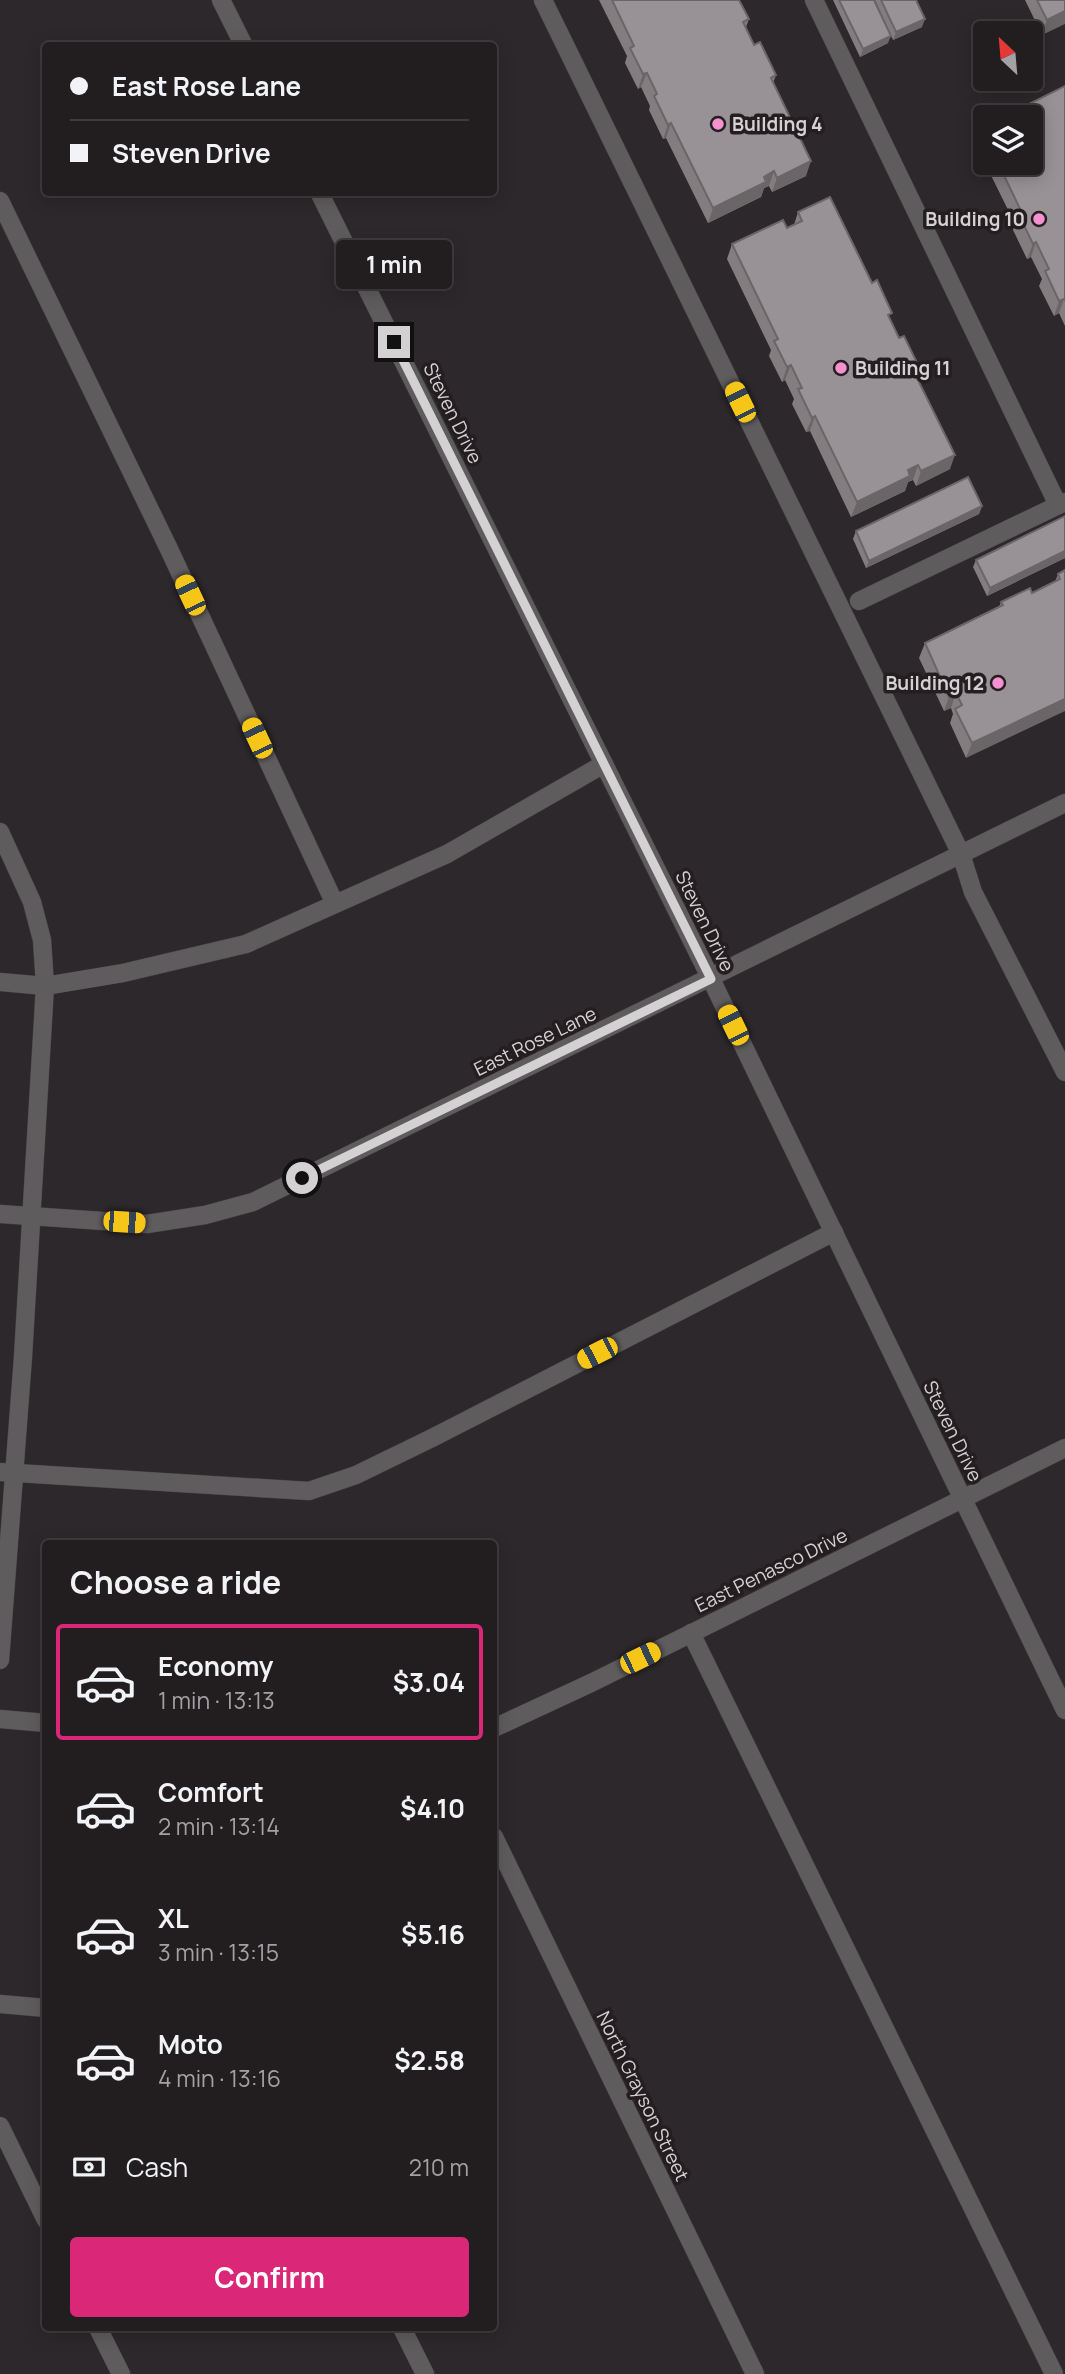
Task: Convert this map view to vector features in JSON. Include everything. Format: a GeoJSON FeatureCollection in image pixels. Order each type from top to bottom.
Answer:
{"type":"FeatureCollection","features":[{"type":"Feature","properties":{"kind":"street"},"geometry":{"type":"LineString","coordinates":[[221,0],[242,42]]}},
{"type":"Feature","properties":{"kind":"street"},"geometry":{"type":"LineString","coordinates":[[543,0],[961,854],[973,892],[1065,1072]]}},
{"type":"Feature","properties":{"kind":"street"},"geometry":{"type":"LineString","coordinates":[[814,0],[1062,504],[859,601]]}},
{"type":"Feature","properties":{"kind":"street","name":"Steven Drive"},"geometry":{"type":"LineString","coordinates":[[321,196],[711,979],[1065,1710]]}},
{"type":"Feature","properties":{"kind":"street"},"geometry":{"type":"LineString","coordinates":[[0,201],[168,547],[335,904]]}},
{"type":"Feature","properties":{"kind":"street"},"geometry":{"type":"LineString","coordinates":[[0,982],[45,986],[123,973],[246,944],[447,854],[604,764]]}},
{"type":"Feature","properties":{"kind":"street","name":"East Rose Lane"},"geometry":{"type":"LineString","coordinates":[[0,1213],[147,1224],[205,1215],[253,1202],[1065,803]]}},
{"type":"Feature","properties":{"kind":"street"},"geometry":{"type":"LineString","coordinates":[[0,832],[32,902],[42,940],[45,986],[31,1216],[7,1472],[0,1660]]}},
{"type":"Feature","properties":{"kind":"street"},"geometry":{"type":"LineString","coordinates":[[7,1472],[309,1491],[356,1475],[432,1438],[834,1232]]}},
{"type":"Feature","properties":{"kind":"street","name":"East Penasco Drive"},"geometry":{"type":"LineString","coordinates":[[497,1727],[1065,1448]]}},
{"type":"Feature","properties":{"kind":"street"},"geometry":{"type":"LineString","coordinates":[[691,1633],[1054,2374]]}},
{"type":"Feature","properties":{"kind":"street"},"geometry":{"type":"LineString","coordinates":[[0,1719],[42,1723]]}},
{"type":"Feature","properties":{"kind":"street","name":"North Grayson Street"},"geometry":{"type":"LineString","coordinates":[[497,1843],[755,2374]]}},
{"type":"Feature","properties":{"kind":"street"},"geometry":{"type":"LineString","coordinates":[[0,2004],[42,2008]]}},
{"type":"Feature","properties":{"kind":"street"},"geometry":{"type":"LineString","coordinates":[[0,2126],[42,2212]]}},
{"type":"Feature","properties":{"kind":"street"},"geometry":{"type":"LineString","coordinates":[[100,2331],[121,2374]]}},
{"type":"Feature","properties":{"kind":"street"},"geometry":{"type":"LineString","coordinates":[[404,2331],[425,2374]]}},
{"type":"Feature","properties":{"kind":"building","name":"Building 4"},"geometry":{"type":"Polygon","coordinates":[[[612,0],[739,0],[749,19],[743,22],[754,45],[760,42],[776,75],[771,78],[811,161],[777,178],[774,171],[764,177],[766,182],[713,208],[671,123],[668,125],[654,96],[657,94],[647,73],[643,74],[630,48],[634,46],[612,0]]]}},
{"type":"Feature","properties":{"kind":"building"},"geometry":{"type":"Polygon","coordinates":[[[839,0],[874,0],[891,36],[863,49],[839,0]]]}},
{"type":"Feature","properties":{"kind":"building"},"geometry":{"type":"Polygon","coordinates":[[[881,0],[916,0],[925,19],[896,32],[881,0]]]}},
{"type":"Feature","properties":{"kind":"building"},"geometry":{"type":"Polygon","coordinates":[[[1037,0],[1065,0],[1065,11],[1047,20],[1037,0]]]}},
{"type":"Feature","properties":{"kind":"building","name":"Building 10"},"geometry":{"type":"Polygon","coordinates":[[[1065,86],[1065,301],[1059,301],[1045,271],[1049,269],[1019,215],[1022,213],[1004,175],[1043,175],[1043,105],[1027,105],[1065,86]]]}},
{"type":"Feature","properties":{"kind":"building","name":"Building 11"},"geometry":{"type":"Polygon","coordinates":[[[830,197],[872,283],[877,280],[892,313],[888,315],[899,338],[904,336],[920,369],[914,372],[955,455],[921,471],[918,465],[908,470],[910,476],[857,502],[815,416],[812,418],[798,389],[802,388],[791,365],[787,367],[774,341],[778,339],[732,244],[783,220],[787,228],[802,221],[798,212],[830,197]]]}},
{"type":"Feature","properties":{"kind":"building"},"geometry":{"type":"Polygon","coordinates":[[[968,477],[982,506],[869,561],[856,531],[968,477]]]}},
{"type":"Feature","properties":{"kind":"building"},"geometry":{"type":"Polygon","coordinates":[[[1065,516],[1065,551],[990,588],[976,560],[1065,516]]]}},
{"type":"Feature","properties":{"kind":"building","name":"Building 12"},"geometry":{"type":"Polygon","coordinates":[[[1065,570],[1065,699],[972,743],[955,709],[962,705],[956,693],[949,697],[925,643],[1003,605],[1001,602],[1030,588],[1032,593],[1060,579],[1058,574],[1065,570]]]}},
{"type":"Feature","properties":{"kind":"place","name":"Building 4"},"geometry":{"type":"Point","coordinates":[718,124]}},
{"type":"Feature","properties":{"kind":"place","name":"Building 10"},"geometry":{"type":"Point","coordinates":[1039,219]}},
{"type":"Feature","properties":{"kind":"place","name":"Building 11"},"geometry":{"type":"Point","coordinates":[841,368]}},
{"type":"Feature","properties":{"kind":"place","name":"Building 12"},"geometry":{"type":"Point","coordinates":[998,683]}},
{"type":"Feature","properties":{"kind":"route"},"geometry":{"type":"LineString","coordinates":[[302,1178],[711,979],[394,342]]}}]}
